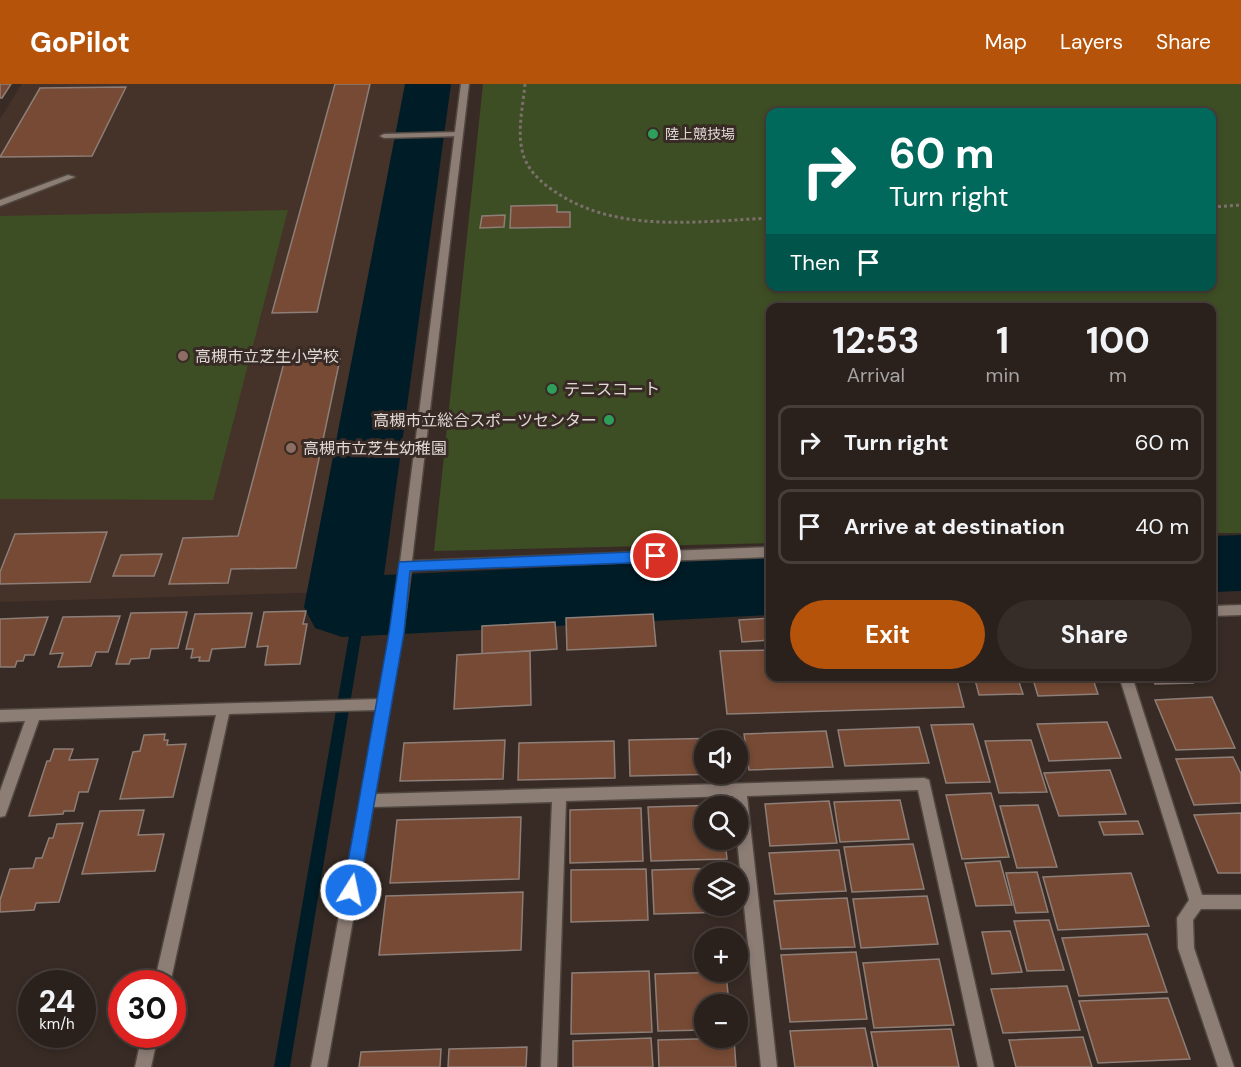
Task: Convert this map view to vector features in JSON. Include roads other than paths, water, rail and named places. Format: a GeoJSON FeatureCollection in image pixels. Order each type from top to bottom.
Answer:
{"type":"FeatureCollection","features":[{"type":"Feature","properties":{"kind":"street"},"geometry":{"type":"LineString","coordinates":[[319,1067],[396,633],[465,84]]}},
{"type":"Feature","properties":{"kind":"street"},"geometry":{"type":"LineString","coordinates":[[384,136],[459,134]]}},
{"type":"Feature","properties":{"kind":"street"},"geometry":{"type":"LineString","coordinates":[[0,203],[71,177]]}},
{"type":"Feature","properties":{"kind":"street"},"geometry":{"type":"LineString","coordinates":[[404,566],[766,552]]}},
{"type":"Feature","properties":{"kind":"street"},"geometry":{"type":"LineString","coordinates":[[1216,611],[1241,610]]}},
{"type":"Feature","properties":{"kind":"street"},"geometry":{"type":"LineString","coordinates":[[1127,681],[1197,903]]}},
{"type":"Feature","properties":{"kind":"street"},"geometry":{"type":"LineString","coordinates":[[0,716],[384,704]]}},
{"type":"Feature","properties":{"kind":"street"},"geometry":{"type":"LineString","coordinates":[[165,970],[224,709]]}},
{"type":"Feature","properties":{"kind":"street"},"geometry":{"type":"LineString","coordinates":[[0,811],[34,715]]}},
{"type":"Feature","properties":{"kind":"street"},"geometry":{"type":"LineString","coordinates":[[367,801],[924,784],[986,1067]]}},
{"type":"Feature","properties":{"kind":"street"},"geometry":{"type":"LineString","coordinates":[[739,790],[769,1067]]}},
{"type":"Feature","properties":{"kind":"street"},"geometry":{"type":"LineString","coordinates":[[549,1067],[559,795]]}},
{"type":"Feature","properties":{"kind":"street"},"geometry":{"type":"LineString","coordinates":[[1197,903],[1241,902]]}},
{"type":"Feature","properties":{"kind":"street"},"geometry":{"type":"LineString","coordinates":[[1197,903],[1185,918],[1186,948],[1227,1067]]}},
{"type":"Feature","properties":{"kind":"street"},"geometry":{"type":"LineString","coordinates":[[143,1067],[147,1048]]}},
{"type":"Feature","properties":{"kind":"waterway"},"geometry":{"type":"LineString","coordinates":[[428,84],[342,607],[766,586]]}},
{"type":"Feature","properties":{"kind":"waterway"},"geometry":{"type":"LineString","coordinates":[[1216,564],[1241,563]]}},
{"type":"Feature","properties":{"kind":"waterway"},"geometry":{"type":"LineString","coordinates":[[282,1067],[360,607]]}},
{"type":"Feature","properties":{"kind":"place","name":"陸上競技場"},"geometry":{"type":"Point","coordinates":[653,134]}},
{"type":"Feature","properties":{"kind":"place","name":"高槻市立芝生小学校"},"geometry":{"type":"Point","coordinates":[183,356]}},
{"type":"Feature","properties":{"kind":"place","name":"テニスコート"},"geometry":{"type":"Point","coordinates":[552,389]}},
{"type":"Feature","properties":{"kind":"place","name":"高槻市立総合スポーツセンター"},"geometry":{"type":"Point","coordinates":[609,420]}},
{"type":"Feature","properties":{"kind":"place","name":"高槻市立芝生幼稚園"},"geometry":{"type":"Point","coordinates":[291,448]}}]}
